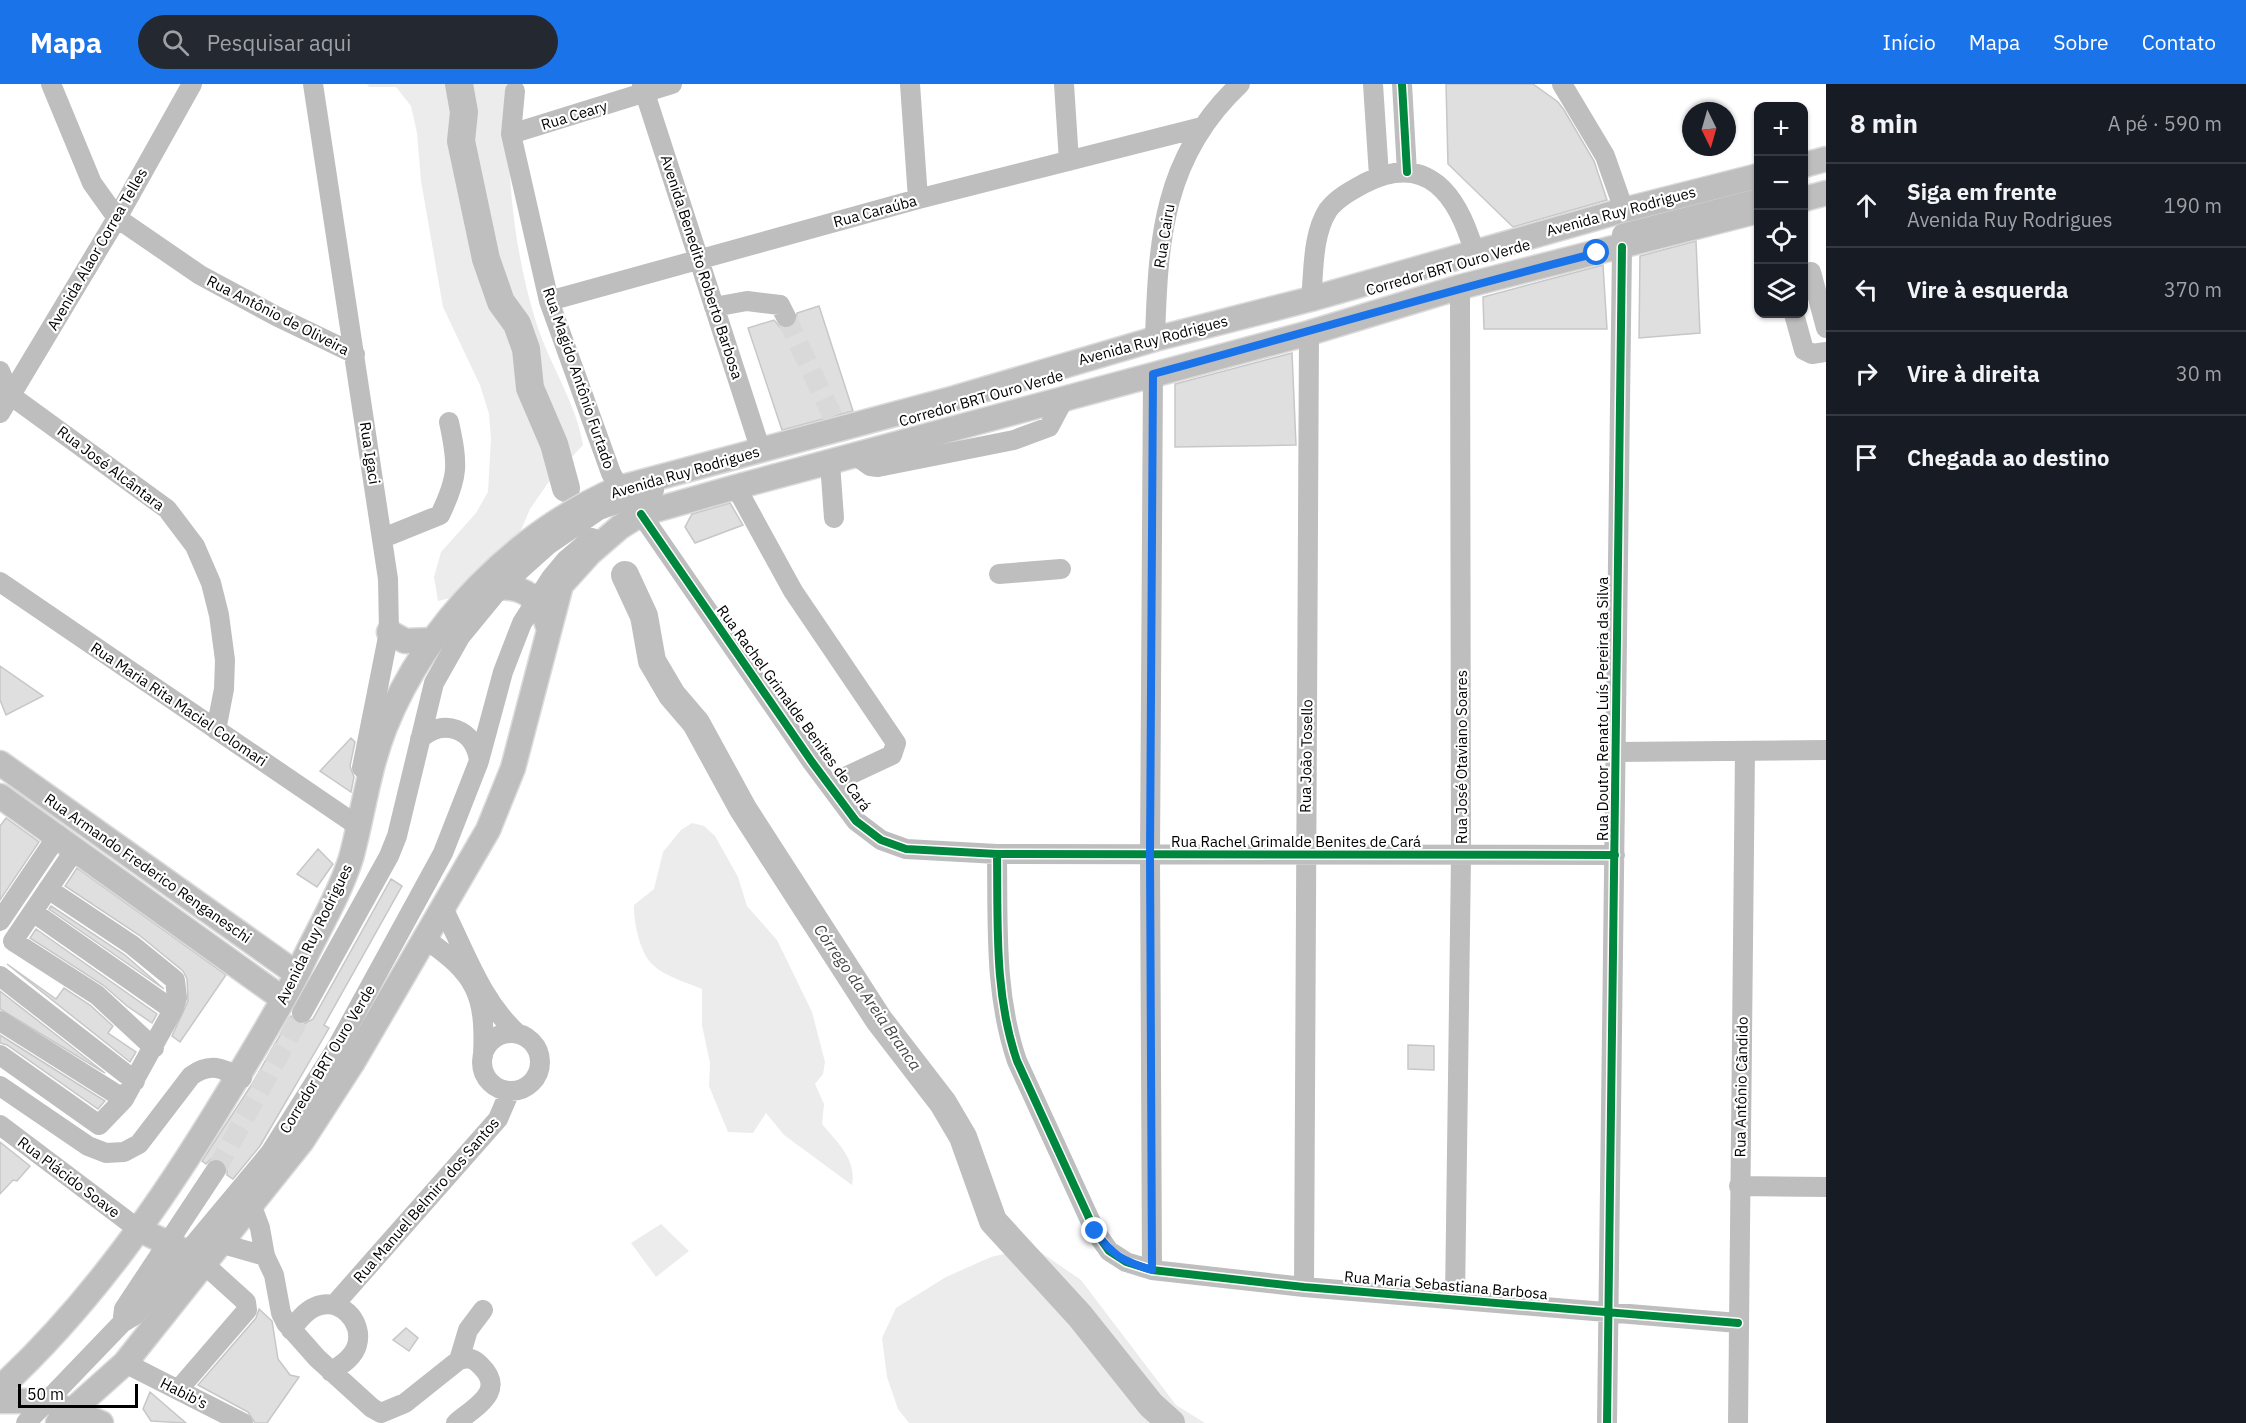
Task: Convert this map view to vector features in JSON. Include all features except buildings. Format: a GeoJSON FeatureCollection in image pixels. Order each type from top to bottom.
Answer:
{"type":"FeatureCollection","features":[{"type":"Feature","properties":{"kind":"main road"},"geometry":{"type":"LineString","coordinates":[[1808,164],[1826,159]]}},
{"type":"Feature","properties":{"kind":"main road","name":"Avenida Ruy Rodrigues"},"geometry":{"type":"LineString","coordinates":[[66,1417],[125,1363],[187,1254],[219,1243],[309,1131],[353,1062],[488,830],[513,768],[561,585],[620,527],[632,501],[836,424],[1154,357],[1309,333],[1461,287],[1754,178]]}},
{"type":"Feature","properties":{"kind":"main road"},"geometry":{"type":"LineString","coordinates":[[1808,198],[1826,193]]}},
{"type":"Feature","properties":{"kind":"main road","name":"Avenida Ruy Rodrigues"},"geometry":{"type":"LineString","coordinates":[[0,1389],[30,1361],[98,1285],[187,1160],[240,1077],[293,1006],[297,974],[344,877],[355,824],[386,726],[432,640],[473,593],[521,547],[573,511],[736,487],[1065,398],[1154,357],[1311,299],[1474,251],[1623,228],[1754,212]]}},
{"type":"Feature","properties":{"kind":"main road"},"geometry":{"type":"LineString","coordinates":[[473,593],[501,587],[518,590],[537,600],[544,611],[549,627]]}},
{"type":"Feature","properties":{"kind":"main road"},"geometry":{"type":"LineString","coordinates":[[389,632],[405,641],[432,640]]}},
{"type":"Feature","properties":{"kind":"main road","name":"Rua Armando Frederico Renganeschi"},"geometry":{"type":"LineString","coordinates":[[0,763],[297,974]]}},
{"type":"Feature","properties":{"kind":"main road","name":"Rua Armando Frederico Renganeschi"},"geometry":{"type":"LineString","coordinates":[[0,796],[293,1006]]}},
{"type":"Feature","properties":{"kind":"main road"},"geometry":{"type":"LineString","coordinates":[[54,833],[55,802]]}},
{"type":"Feature","properties":{"kind":"main road"},"geometry":{"type":"LineString","coordinates":[[138,1229],[187,1254]]}},
{"type":"Feature","properties":{"kind":"main road"},"geometry":{"type":"LineString","coordinates":[[0,1401],[47,1401],[66,1417],[100,1423]]}},
{"type":"Feature","properties":{"kind":"street","name":"Rua Antônio de Oliveira"},"geometry":{"type":"LineString","coordinates":[[51,84],[92,183],[117,218],[200,275],[266,312],[355,354]]}},
{"type":"Feature","properties":{"kind":"street","name":"Avenida Alaor Correa Telles"},"geometry":{"type":"LineString","coordinates":[[0,413],[117,218],[192,84]]}},
{"type":"Feature","properties":{"kind":"street","name":"Rua Igaci"},"geometry":{"type":"LineString","coordinates":[[313,84],[388,579],[389,632],[355,824]]}},
{"type":"Feature","properties":{"kind":"street","name":"Rua Ceary"},"geometry":{"type":"LineString","coordinates":[[511,135],[644,88],[672,84]]}},
{"type":"Feature","properties":{"kind":"street"},"geometry":{"type":"LineString","coordinates":[[910,84],[918,199]]}},
{"type":"Feature","properties":{"kind":"street"},"geometry":{"type":"LineString","coordinates":[[1064,84],[1069,161]]}},
{"type":"Feature","properties":{"kind":"street"},"geometry":{"type":"LineString","coordinates":[[1216,84],[1216,106]]}},
{"type":"Feature","properties":{"kind":"street","name":"Rua Cairu"},"geometry":{"type":"LineString","coordinates":[[1152,1270],[1150,854],[1154,357],[1157,281],[1167,208],[1181,165],[1216,106],[1240,84]]}},
{"type":"Feature","properties":{"kind":"street"},"geometry":{"type":"LineString","coordinates":[[1374,84],[1379,176]]}},
{"type":"Feature","properties":{"kind":"street"},"geometry":{"type":"LineString","coordinates":[[1402,84],[1407,172]]}},
{"type":"Feature","properties":{"kind":"street"},"geometry":{"type":"LineString","coordinates":[[1562,84],[1605,156],[1623,228]]}},
{"type":"Feature","properties":{"kind":"street","name":"Avenida Benedito Roberto Barbosa"},"geometry":{"type":"LineString","coordinates":[[644,88],[761,451]]}},
{"type":"Feature","properties":{"kind":"street","name":"Rua Magido Antônio Furtado"},"geometry":{"type":"LineString","coordinates":[[515,91],[511,135],[549,301],[611,473],[632,501]]}},
{"type":"Feature","properties":{"kind":"street","name":"Rua Caraúba"},"geometry":{"type":"LineString","coordinates":[[549,301],[918,199],[1202,127]]}},
{"type":"Feature","properties":{"kind":"street"},"geometry":{"type":"LineString","coordinates":[[1808,174],[1826,170]]}},
{"type":"Feature","properties":{"kind":"street"},"geometry":{"type":"LineString","coordinates":[[1311,299],[1318,230],[1329,209],[1349,191],[1379,176],[1407,172],[1426,177],[1443,187],[1456,205],[1474,251]]}},
{"type":"Feature","properties":{"kind":"street"},"geometry":{"type":"LineString","coordinates":[[1808,186],[1826,182]]}},
{"type":"Feature","properties":{"kind":"street","name":"Corredor BRT Ouro Verde"},"geometry":{"type":"LineString","coordinates":[[1623,228],[1754,187]]}},
{"type":"Feature","properties":{"kind":"street","name":"Corredor BRT Ouro Verde"},"geometry":{"type":"LineString","coordinates":[[293,1006],[389,856],[397,836],[434,683],[460,637],[501,587],[548,545],[599,510],[1154,357],[1516,247],[1623,228],[1754,200]]}},
{"type":"Feature","properties":{"kind":"street","name":"Rua Doutor Renato Luís Pereira da Silva"},"geometry":{"type":"LineString","coordinates":[[1607,1423],[1623,228]]}},
{"type":"Feature","properties":{"kind":"street"},"geometry":{"type":"LineString","coordinates":[[1813,272],[1826,328]]}},
{"type":"Feature","properties":{"kind":"street","name":"Rua José Otaviano Soares"},"geometry":{"type":"LineString","coordinates":[[1455,1300],[1461,856],[1461,287]]}},
{"type":"Feature","properties":{"kind":"street"},"geometry":{"type":"LineString","coordinates":[[714,307],[747,302],[780,305],[786,317]]}},
{"type":"Feature","properties":{"kind":"street"},"geometry":{"type":"LineString","coordinates":[[1795,318],[1804,350],[1812,354],[1826,352]]}},
{"type":"Feature","properties":{"kind":"street","name":"Rua João Tosello"},"geometry":{"type":"LineString","coordinates":[[1304,1287],[1309,333]]}},
{"type":"Feature","properties":{"kind":"street"},"geometry":{"type":"LineString","coordinates":[[0,371],[10,395]]}},
{"type":"Feature","properties":{"kind":"street","name":"Rua José Alcântara"},"geometry":{"type":"LineString","coordinates":[[10,395],[152,496],[166,508],[195,546],[213,594],[225,660],[224,689],[216,730]]}},
{"type":"Feature","properties":{"kind":"street"},"geometry":{"type":"LineString","coordinates":[[383,538],[440,515],[452,491],[458,463],[449,422]]}},
{"type":"Feature","properties":{"kind":"street"},"geometry":{"type":"LineString","coordinates":[[830,463],[834,518]]}},
{"type":"Feature","properties":{"kind":"street"},"geometry":{"type":"LineString","coordinates":[[736,487],[793,591],[896,743],[892,755],[845,777],[831,787]]}},
{"type":"Feature","properties":{"kind":"street","name":"Corredor BRT Ouro Verde"},"geometry":{"type":"LineString","coordinates":[[26,1423],[122,1323],[135,1316],[270,1153],[337,1047],[443,853],[479,761],[503,672],[522,624],[566,560],[632,501]]}},
{"type":"Feature","properties":{"kind":"street","name":"Rua Rachel Grimalde Benites de Cará"},"geometry":{"type":"LineString","coordinates":[[632,501],[831,787],[856,821],[881,840],[906,849],[997,854],[1615,855]]}},
{"type":"Feature","properties":{"kind":"street"},"geometry":{"type":"LineString","coordinates":[[999,573],[1061,569]]}},
{"type":"Feature","properties":{"kind":"street","name":"Rua Maria Rita Maciel Colomari"},"geometry":{"type":"LineString","coordinates":[[0,582],[355,824]]}},
{"type":"Feature","properties":{"kind":"street"},"geometry":{"type":"LineString","coordinates":[[420,739],[438,728],[460,730],[476,746],[479,761]]}},
{"type":"Feature","properties":{"kind":"street"},"geometry":{"type":"LineString","coordinates":[[1615,752],[1826,750]]}},
{"type":"Feature","properties":{"kind":"street","name":"Rua Antônio Cãndido"},"geometry":{"type":"LineString","coordinates":[[1738,1423],[1744,751]]}},
{"type":"Feature","properties":{"kind":"street"},"geometry":{"type":"LineString","coordinates":[[54,833],[48,889],[13,941],[97,995],[154,1048]]}},
{"type":"Feature","properties":{"kind":"street"},"geometry":{"type":"LineString","coordinates":[[0,921],[54,833]]}},
{"type":"Feature","properties":{"kind":"street","name":"Rua Maria Sebastiana Barbosa"},"geometry":{"type":"LineString","coordinates":[[997,854],[1001,1002],[1017,1061],[1095,1231],[1109,1251],[1126,1262],[1152,1270],[1304,1287],[1738,1323]]}},
{"type":"Feature","properties":{"kind":"street"},"geometry":{"type":"LineString","coordinates":[[0,1055],[99,1125],[124,1099],[154,1048],[177,998],[175,980],[132,945],[48,889]]}},
{"type":"Feature","properties":{"kind":"street"},"geometry":{"type":"LineString","coordinates":[[424,938],[449,958],[470,980],[478,994],[483,1008],[483,1066],[492,1083],[510,1091],[528,1086],[535,1079],[541,1061],[534,1044],[502,1020],[480,984],[443,908]]}},
{"type":"Feature","properties":{"kind":"street"},"geometry":{"type":"LineString","coordinates":[[33,912],[173,1010]]}},
{"type":"Feature","properties":{"kind":"street"},"geometry":{"type":"LineString","coordinates":[[0,976],[135,1081]]}},
{"type":"Feature","properties":{"kind":"street"},"geometry":{"type":"LineString","coordinates":[[0,1021],[124,1099]]}},
{"type":"Feature","properties":{"kind":"street"},"geometry":{"type":"LineString","coordinates":[[483,1057],[492,1041],[508,1034],[518,1034]]}},
{"type":"Feature","properties":{"kind":"street"},"geometry":{"type":"LineString","coordinates":[[0,1086],[88,1146],[106,1153],[124,1152],[139,1144],[191,1076],[201,1069],[212,1066],[240,1077]]}},
{"type":"Feature","properties":{"kind":"street","name":"Rua Manuel Belmiro dos Santos"},"geometry":{"type":"LineString","coordinates":[[334,1305],[498,1119],[510,1091]]}},
{"type":"Feature","properties":{"kind":"street","name":"Rua Plácido Soave"},"geometry":{"type":"LineString","coordinates":[[0,1125],[138,1229]]}},
{"type":"Feature","properties":{"kind":"street","name":"Corredor BRT Ouro Verde"},"geometry":{"type":"LineString","coordinates":[[187,1254],[216,1170]]}},
{"type":"Feature","properties":{"kind":"street"},"geometry":{"type":"LineString","coordinates":[[1739,1186],[1826,1187]]}},
{"type":"Feature","properties":{"kind":"street"},"geometry":{"type":"LineString","coordinates":[[251,1204],[260,1228],[265,1256],[274,1275],[281,1313],[291,1330],[360,1399],[387,1418],[459,1360],[467,1357],[475,1360],[490,1375],[492,1385],[487,1395],[456,1423]]}},
{"type":"Feature","properties":{"kind":"street"},"geometry":{"type":"LineString","coordinates":[[219,1243],[265,1256]]}},
{"type":"Feature","properties":{"kind":"street"},"geometry":{"type":"LineString","coordinates":[[178,1390],[247,1310],[246,1302],[187,1254]]}},
{"type":"Feature","properties":{"kind":"street"},"geometry":{"type":"LineString","coordinates":[[291,1330],[315,1307],[334,1305],[350,1313],[358,1329],[357,1346],[347,1361],[331,1372]]}},
{"type":"Feature","properties":{"kind":"street"},"geometry":{"type":"LineString","coordinates":[[459,1360],[468,1330],[483,1310]]}},
{"type":"Feature","properties":{"kind":"street","name":"Habib's"},"geometry":{"type":"LineString","coordinates":[[125,1363],[243,1423]]}},
{"type":"Feature","properties":{"kind":"shaded area"},"geometry":{"type":"Polygon","coordinates":[[[367,84],[517,84],[509,138],[513,208],[524,278],[541,338],[575,414],[583,445],[548,483],[530,509],[518,537],[462,595],[438,601],[434,577],[441,552],[476,513],[488,492],[491,438],[489,414],[480,385],[443,307],[421,181],[417,133],[411,106],[396,87],[369,87],[367,84]]]}},
{"type":"Feature","properties":{"kind":"shaded area"},"geometry":{"type":"Polygon","coordinates":[[[692,823],[704,826],[715,836],[738,877],[747,906],[777,940],[812,1012],[825,1062],[823,1074],[815,1084],[824,1104],[822,1124],[849,1159],[852,1167],[852,1185],[784,1135],[766,1113],[753,1133],[728,1132],[709,1086],[710,1063],[702,1025],[702,989],[662,972],[647,958],[636,927],[634,905],[654,889],[663,852],[681,830],[692,823]]]}},
{"type":"Feature","properties":{"kind":"shaded area"},"geometry":{"type":"Polygon","coordinates":[[[661,1224],[689,1251],[656,1277],[631,1243],[661,1224]]]}},
{"type":"Feature","properties":{"kind":"shaded area"},"geometry":{"type":"Polygon","coordinates":[[[1033,1247],[1081,1280],[1176,1405],[1205,1423],[909,1423],[898,1409],[887,1377],[882,1338],[896,1308],[946,1277],[991,1257],[1033,1247]]]}},
{"type":"Feature","properties":{"kind":"waterway","name":"Córrego da Areia Branca"},"geometry":{"type":"LineString","coordinates":[[459,84],[464,112],[461,141],[486,259],[501,302],[517,324],[526,349],[530,388],[554,444],[566,488]]}},
{"type":"Feature","properties":{"kind":"waterway","name":"Córrego da Areia Branca"},"geometry":{"type":"LineString","coordinates":[[625,575],[644,616],[652,661],[672,695],[696,723],[743,809],[879,1020],[943,1103],[963,1137],[993,1221],[1080,1316],[1151,1405],[1171,1423]]}},
{"type":"Feature","properties":{"kind":"tunnel"},"geometry":{"type":"LineString","coordinates":[[786,317],[834,419]]}},
{"type":"Feature","properties":{"kind":"tunnel"},"geometry":{"type":"LineString","coordinates":[[216,1170],[302,1013]]}},
{"type":"Feature","properties":{"kind":"cycle path"},"geometry":{"type":"LineString","coordinates":[[1402,84],[1407,172]]}},
{"type":"Feature","properties":{"kind":"cycle path"},"geometry":{"type":"LineString","coordinates":[[1607,1423],[1622,247]]}},
{"type":"Feature","properties":{"kind":"cycle path"},"geometry":{"type":"LineString","coordinates":[[641,514],[812,762],[856,821],[881,840],[906,849],[997,854],[1615,855]]}},
{"type":"Feature","properties":{"kind":"cycle path"},"geometry":{"type":"LineString","coordinates":[[997,854],[1001,985],[1004,1010],[1017,1061],[1095,1231],[1109,1251],[1126,1262],[1152,1270],[1304,1287],[1738,1323]]}},
{"type":"Feature","properties":{"kind":"route"},"geometry":{"type":"LineString","coordinates":[[1095,1231],[1109,1251],[1126,1262],[1152,1270],[1150,854],[1153,374],[1309,333],[1461,287],[1597,253]]}}]}
